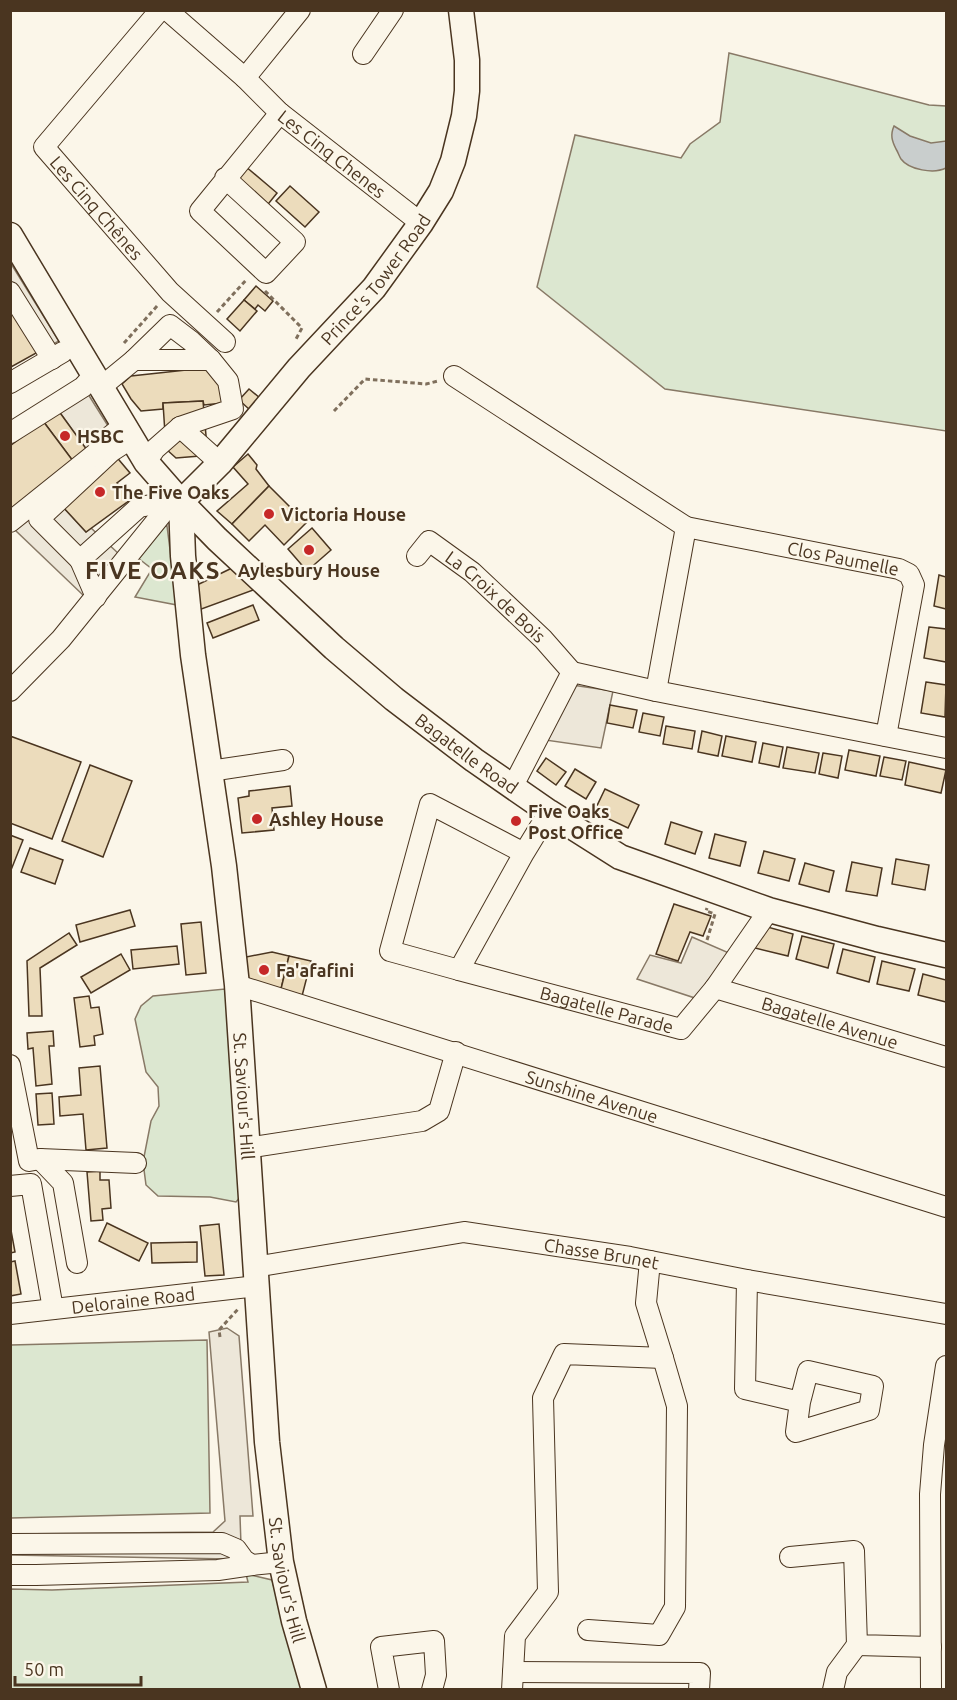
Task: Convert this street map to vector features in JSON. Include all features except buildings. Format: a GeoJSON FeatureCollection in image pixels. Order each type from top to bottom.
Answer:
{"type":"FeatureCollection","features":[{"type":"Feature","properties":{"kind":"main road","name":"Prince's Tower Road"},"geometry":{"type":"LineString","coordinates":[[174,505],[219,463],[299,368],[374,288],[422,223],[441,191],[453,161],[464,116],[467,91],[467,60],[460,10]]}},
{"type":"Feature","properties":{"kind":"main road","name":"Bagatelle Road"},"geometry":{"type":"LineString","coordinates":[[10,235],[174,505],[217,539],[363,674],[474,760],[549,812],[620,857],[769,910],[946,955]]}},
{"type":"Feature","properties":{"kind":"main road","name":"St. Saviour's Hill"},"geometry":{"type":"LineString","coordinates":[[174,505],[184,561],[193,655],[225,875],[237,985],[267,1442],[281,1562],[294,1621],[314,1689]]}},
{"type":"Feature","properties":{"kind":"main road"},"geometry":{"type":"LineString","coordinates":[[184,561],[190,542],[202,537],[217,539]]}},
{"type":"Feature","properties":{"kind":"street","name":"Les Cinq Chênes"},"geometry":{"type":"LineString","coordinates":[[160,10],[44,147],[170,292],[225,342]]}},
{"type":"Feature","properties":{"kind":"street"},"geometry":{"type":"LineString","coordinates":[[167,10],[245,78],[280,113]]}},
{"type":"Feature","properties":{"kind":"street"},"geometry":{"type":"LineString","coordinates":[[245,78],[300,10]]}},
{"type":"Feature","properties":{"kind":"street"},"geometry":{"type":"LineString","coordinates":[[363,54],[393,10]]}},
{"type":"Feature","properties":{"kind":"street","name":"Les Cinq Chenes"},"geometry":{"type":"LineString","coordinates":[[262,270],[200,211],[225,177],[280,113],[422,223]]}},
{"type":"Feature","properties":{"kind":"street"},"geometry":{"type":"LineString","coordinates":[[225,177],[295,242],[262,270]]}},
{"type":"Feature","properties":{"kind":"street"},"geometry":{"type":"LineString","coordinates":[[10,292],[52,359]]}},
{"type":"Feature","properties":{"kind":"street"},"geometry":{"type":"LineString","coordinates":[[10,433],[83,387],[98,381],[125,355],[170,325],[211,360],[228,381],[233,409],[180,427],[155,449],[146,462]]}},
{"type":"Feature","properties":{"kind":"street"},"geometry":{"type":"LineString","coordinates":[[10,383],[76,345]]}},
{"type":"Feature","properties":{"kind":"street"},"geometry":{"type":"LineString","coordinates":[[125,355],[211,360]]}},
{"type":"Feature","properties":{"kind":"street","name":"Clos Paumelle"},"geometry":{"type":"LineString","coordinates":[[454,376],[686,527],[899,569],[909,574],[914,585],[886,736]]}},
{"type":"Feature","properties":{"kind":"street"},"geometry":{"type":"LineString","coordinates":[[180,427],[219,463]]}},
{"type":"Feature","properties":{"kind":"street"},"geometry":{"type":"LineString","coordinates":[[10,522],[96,453],[103,442],[128,432]]}},
{"type":"Feature","properties":{"kind":"street"},"geometry":{"type":"LineString","coordinates":[[96,597],[80,560],[39,519],[112,451],[128,432]]}},
{"type":"Feature","properties":{"kind":"street"},"geometry":{"type":"LineString","coordinates":[[80,560],[139,507],[157,504],[174,505]]}},
{"type":"Feature","properties":{"kind":"street"},"geometry":{"type":"LineString","coordinates":[[10,692],[61,639],[174,505]]}},
{"type":"Feature","properties":{"kind":"street"},"geometry":{"type":"LineString","coordinates":[[656,691],[686,527]]}},
{"type":"Feature","properties":{"kind":"street","name":"La Croix de Bois"},"geometry":{"type":"LineString","coordinates":[[417,556],[429,541],[472,572],[543,639],[572,672]]}},
{"type":"Feature","properties":{"kind":"street"},"geometry":{"type":"LineString","coordinates":[[513,786],[572,672],[656,691],[946,748]]}},
{"type":"Feature","properties":{"kind":"street"},"geometry":{"type":"LineString","coordinates":[[210,771],[283,760]]}},
{"type":"Feature","properties":{"kind":"street","name":"Bagatelle Parade"},"geometry":{"type":"LineString","coordinates":[[524,853],[430,804],[390,951],[681,1029],[715,988],[769,910]]}},
{"type":"Feature","properties":{"kind":"street"},"geometry":{"type":"LineString","coordinates":[[459,970],[549,812]]}},
{"type":"Feature","properties":{"kind":"street","name":"Sunshine Avenue"},"geometry":{"type":"LineString","coordinates":[[237,985],[946,1207]]}},
{"type":"Feature","properties":{"kind":"street","name":"Bagatelle Avenue"},"geometry":{"type":"LineString","coordinates":[[715,988],[946,1057]]}},
{"type":"Feature","properties":{"kind":"street"},"geometry":{"type":"LineString","coordinates":[[247,1148],[422,1121],[439,1111],[456,1052]]}},
{"type":"Feature","properties":{"kind":"street"},"geometry":{"type":"LineString","coordinates":[[10,1065],[29,1161],[40,1159],[136,1162]]}},
{"type":"Feature","properties":{"kind":"street"},"geometry":{"type":"LineString","coordinates":[[40,1159],[63,1184],[77,1263]]}},
{"type":"Feature","properties":{"kind":"street"},"geometry":{"type":"LineString","coordinates":[[10,1186],[31,1184],[53,1309]]}},
{"type":"Feature","properties":{"kind":"street","name":"Chasse Brunet"},"geometry":{"type":"LineString","coordinates":[[256,1277],[464,1232],[650,1261],[946,1314]]}},
{"type":"Feature","properties":{"kind":"street"},"geometry":{"type":"LineString","coordinates":[[588,1630],[659,1635],[675,1607],[677,1406],[646,1304],[650,1261]]}},
{"type":"Feature","properties":{"kind":"street","name":"Deloraine Road"},"geometry":{"type":"LineString","coordinates":[[10,1314],[256,1277]]}},
{"type":"Feature","properties":{"kind":"street"},"geometry":{"type":"LineString","coordinates":[[747,1280],[746,1389],[800,1402]]}},
{"type":"Feature","properties":{"kind":"street"},"geometry":{"type":"LineString","coordinates":[[663,1358],[564,1354],[543,1398],[548,1592],[515,1636],[512,1681],[700,1673],[699,1689]]}},
{"type":"Feature","properties":{"kind":"street"},"geometry":{"type":"LineString","coordinates":[[931,1689],[938,1494],[934,1445],[946,1366]]}},
{"type":"Feature","properties":{"kind":"street"},"geometry":{"type":"LineString","coordinates":[[10,1544],[222,1543],[236,1549],[244,1560],[252,1565]]}},
{"type":"Feature","properties":{"kind":"street"},"geometry":{"type":"LineString","coordinates":[[790,1557],[854,1551],[857,1645],[837,1672],[833,1689]]}},
{"type":"Feature","properties":{"kind":"street"},"geometry":{"type":"LineString","coordinates":[[10,1575],[218,1570],[281,1562]]}},
{"type":"Feature","properties":{"kind":"street"},"geometry":{"type":"LineString","coordinates":[[389,1689],[381,1647],[434,1641],[436,1675],[432,1689]]}},
{"type":"Feature","properties":{"kind":"street"},"geometry":{"type":"LineString","coordinates":[[857,1645],[931,1647]]}},
{"type":"Feature","properties":{"kind":"path"},"geometry":{"type":"LineString","coordinates":[[206,324],[262,270]]}},
{"type":"Feature","properties":{"kind":"path"},"geometry":{"type":"LineString","coordinates":[[262,270],[265,291],[302,328],[286,358],[299,368]]}},
{"type":"Feature","properties":{"kind":"path"},"geometry":{"type":"LineString","coordinates":[[125,355],[170,292]]}},
{"type":"Feature","properties":{"kind":"path"},"geometry":{"type":"LineString","coordinates":[[334,411],[365,379],[426,384],[454,376]]}},
{"type":"Feature","properties":{"kind":"path"},"geometry":{"type":"LineString","coordinates":[[707,940],[715,914],[706,911],[711,889]]}},
{"type":"Feature","properties":{"kind":"path"},"geometry":{"type":"LineString","coordinates":[[220,1337],[219,1330],[238,1309]]}},
{"type":"Feature","properties":{"kind":"green space"},"geometry":{"type":"Polygon","coordinates":[[[729,53],[929,105],[946,106],[946,431],[665,389],[537,287],[575,135],[681,158],[690,144],[720,122],[729,53]]]}},
{"type":"Feature","properties":{"kind":"green space"},"geometry":{"type":"Polygon","coordinates":[[[167,526],[177,605],[135,597],[152,569],[134,555],[156,528],[167,526]]]}},
{"type":"Feature","properties":{"kind":"green space"},"geometry":{"type":"Polygon","coordinates":[[[225,989],[242,1195],[236,1202],[210,1197],[158,1196],[146,1185],[143,1162],[151,1121],[159,1106],[158,1087],[146,1072],[135,1019],[141,1006],[153,996],[225,989]]]}},
{"type":"Feature","properties":{"kind":"green space"},"geometry":{"type":"Polygon","coordinates":[[[207,1340],[210,1513],[11,1518],[11,1345],[207,1340]]]}},
{"type":"Feature","properties":{"kind":"green space"},"geometry":{"type":"Polygon","coordinates":[[[246,1574],[272,1580],[302,1689],[11,1690],[11,1589],[52,1590],[248,1582],[246,1574]]]}},
{"type":"Feature","properties":{"kind":"shaded area"},"geometry":{"type":"Polygon","coordinates":[[[894,126],[910,136],[931,143],[946,141],[946,168],[935,171],[922,170],[905,163],[900,158],[893,141],[894,126]]]}},
{"type":"Feature","properties":{"kind":"shaded area"},"geometry":{"type":"Polygon","coordinates":[[[10,262],[59,341],[38,352],[11,304],[10,262]]]}},
{"type":"Feature","properties":{"kind":"shaded area"},"geometry":{"type":"Polygon","coordinates":[[[88,394],[110,429],[87,450],[58,410],[88,394]]]}},
{"type":"Feature","properties":{"kind":"shaded area"},"geometry":{"type":"Polygon","coordinates":[[[53,496],[86,532],[91,528],[119,554],[84,596],[15,530],[53,496]]]}},
{"type":"Feature","properties":{"kind":"shaded area"},"geometry":{"type":"Polygon","coordinates":[[[572,685],[613,691],[601,748],[545,740],[572,685]]]}},
{"type":"Feature","properties":{"kind":"shaded area"},"geometry":{"type":"Polygon","coordinates":[[[692,937],[729,953],[695,998],[637,979],[650,955],[681,963],[692,937]]]}},
{"type":"Feature","properties":{"kind":"shaded area"},"geometry":{"type":"Polygon","coordinates":[[[227,1328],[239,1336],[253,1516],[240,1516],[241,1545],[229,1559],[11,1555],[11,1534],[213,1532],[225,1521],[209,1332],[227,1328]]]}},
{"type":"Feature","properties":{"kind":"place","name":"HSBC"},"geometry":{"type":"Point","coordinates":[65,436]}},
{"type":"Feature","properties":{"kind":"place","name":"The Five Oaks"},"geometry":{"type":"Point","coordinates":[100,492]}},
{"type":"Feature","properties":{"kind":"place","name":"Victoria House"},"geometry":{"type":"Point","coordinates":[269,514]}},
{"type":"Feature","properties":{"kind":"place","name":"Aylesbury House"},"geometry":{"type":"Point","coordinates":[309,550]}},
{"type":"Feature","properties":{"kind":"place","name":"Ashley House"},"geometry":{"type":"Point","coordinates":[257,819]}},
{"type":"Feature","properties":{"kind":"place","name":"Five Oaks Post Office"},"geometry":{"type":"Point","coordinates":[516,821]}},
{"type":"Feature","properties":{"kind":"place","name":"Fa'afafini"},"geometry":{"type":"Point","coordinates":[264,970]}},
{"type":"Feature","properties":{"kind":"district","name":"FIVE OAKS"},"geometry":{"type":"Point","coordinates":[153,570]}}]}
